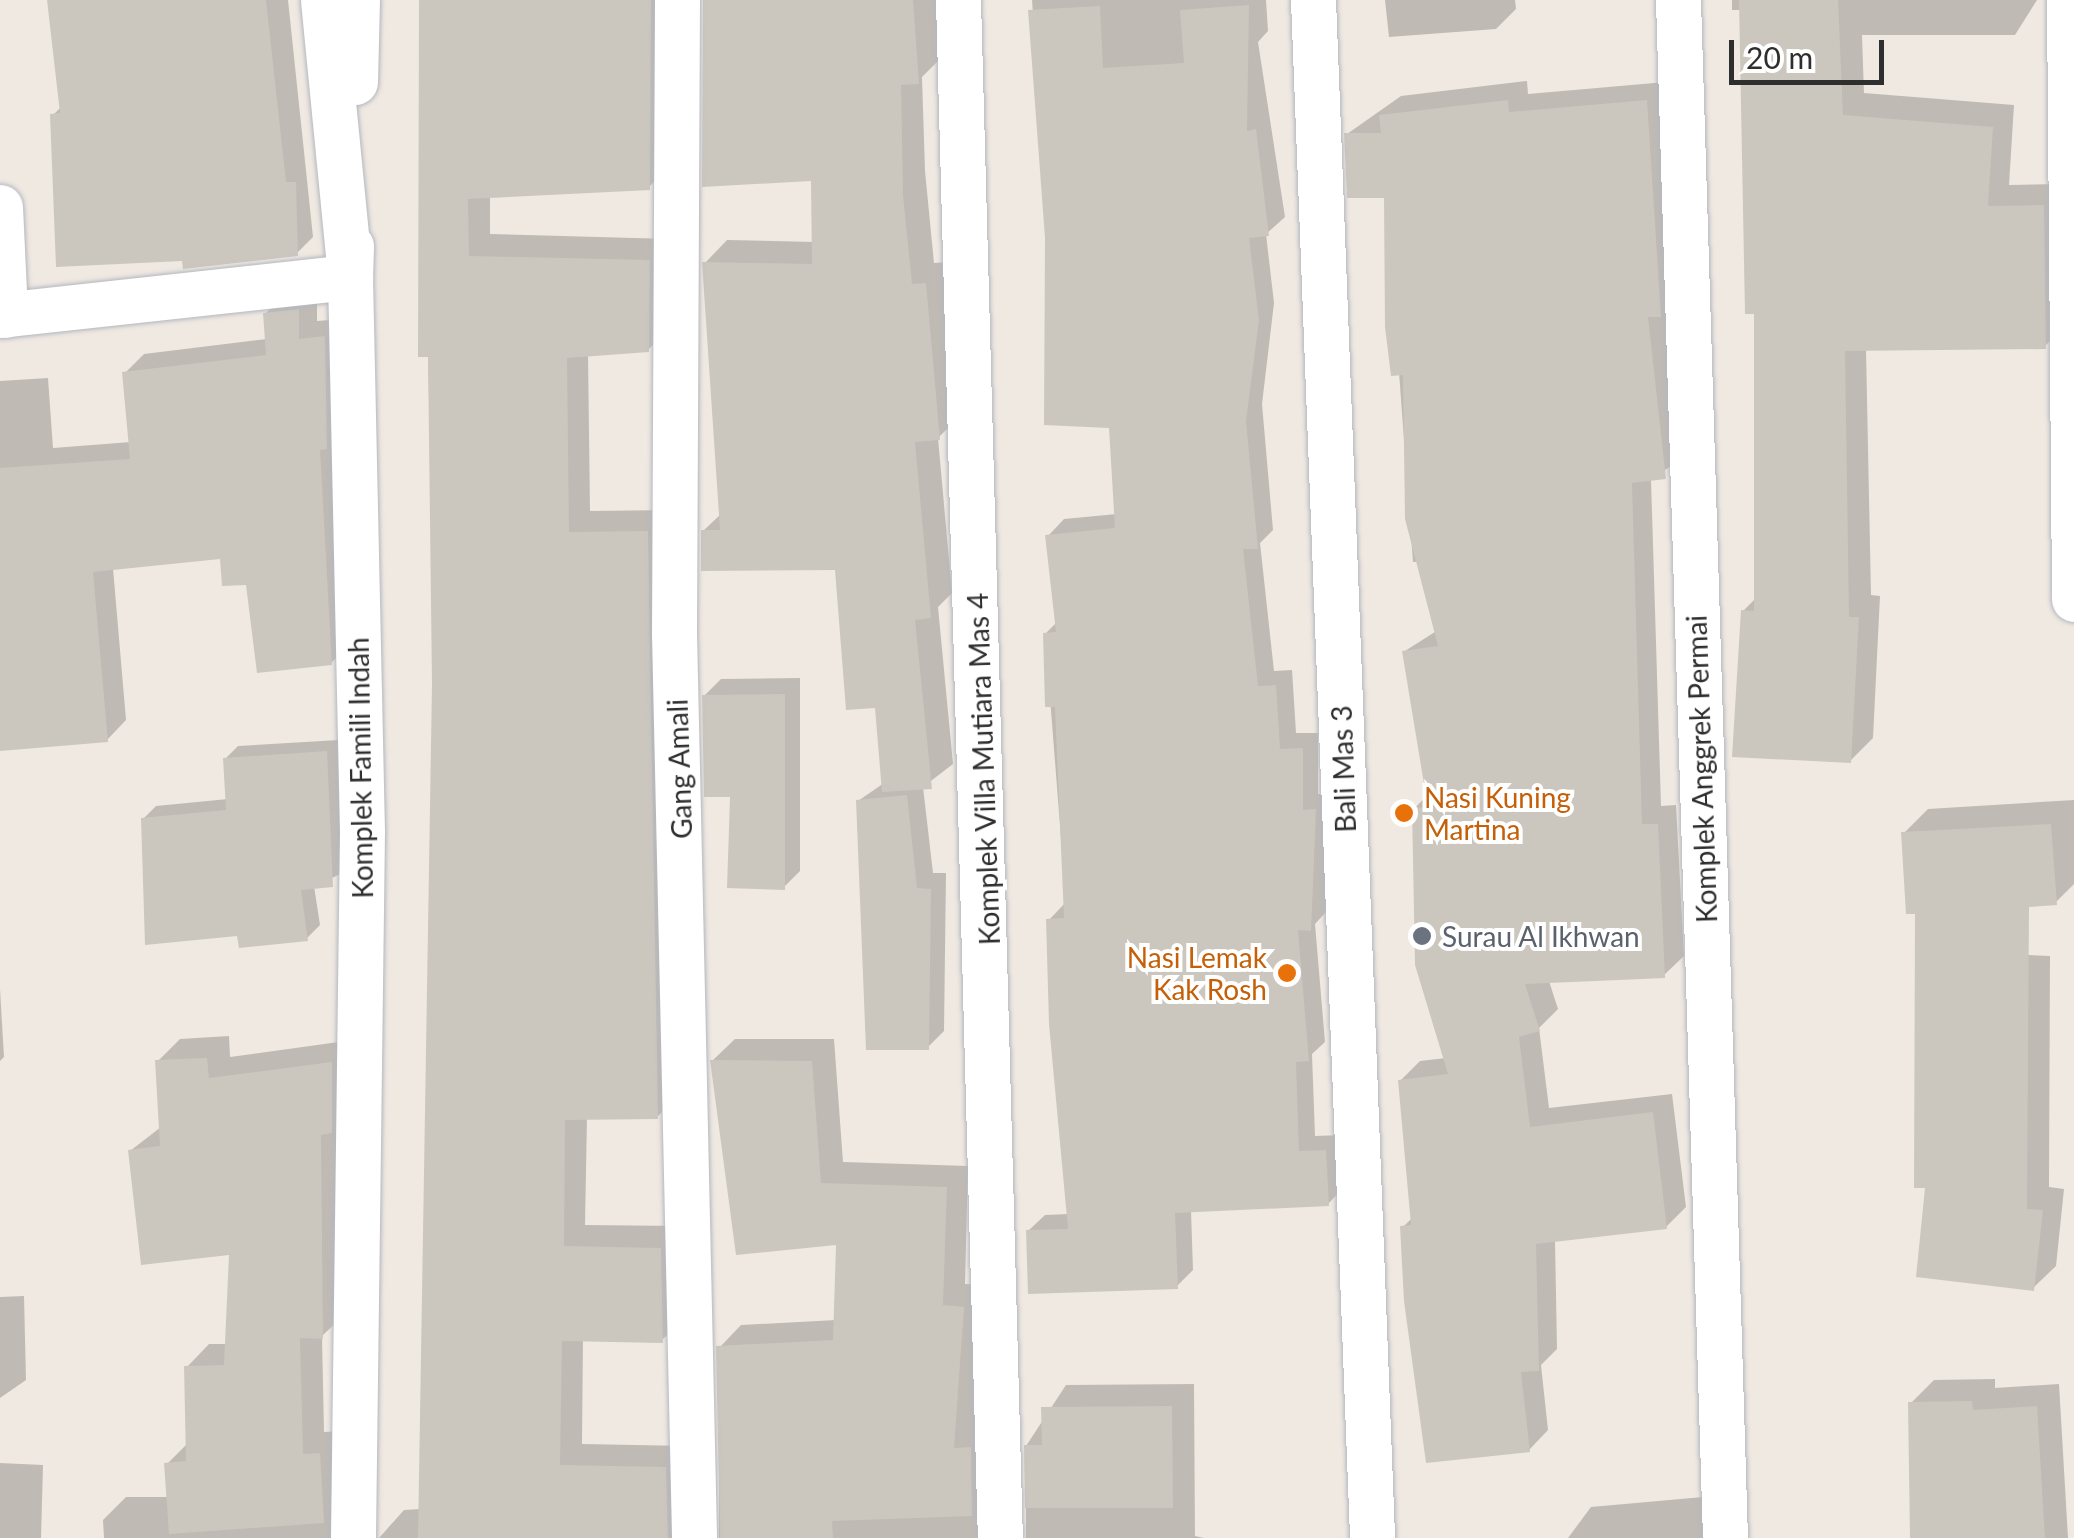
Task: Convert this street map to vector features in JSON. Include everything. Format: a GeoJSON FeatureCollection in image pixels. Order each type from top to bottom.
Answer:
{"type":"FeatureCollection","features":[{"type":"Feature","properties":{"kind":"street","name":"Komplek Famili Indah"},"geometry":{"type":"LineString","coordinates":[[324,0],[350,277],[364,1116],[353,1538]]}},
{"type":"Feature","properties":{"kind":"street"},"geometry":{"type":"LineString","coordinates":[[0,207],[3,315],[350,277],[358,0]]}},
{"type":"Feature","properties":{"kind":"street","name":"Gang Amali"},"geometry":{"type":"LineString","coordinates":[[677,0],[674,633],[694,1538]]}},
{"type":"Feature","properties":{"kind":"street","name":"Komplek Villa Mutiara Mas 4"},"geometry":{"type":"LineString","coordinates":[[958,0],[1000,1538]]}},
{"type":"Feature","properties":{"kind":"street","name":"Bali Mas 3"},"geometry":{"type":"LineString","coordinates":[[1313,0],[1372,1538]]}},
{"type":"Feature","properties":{"kind":"street","name":"Komplek Anggrek Permai"},"geometry":{"type":"LineString","coordinates":[[1678,0],[1724,1538]]}},
{"type":"Feature","properties":{"kind":"street"},"geometry":{"type":"LineString","coordinates":[[2069,0],[2074,599]]}},
{"type":"Feature","properties":{"kind":"building"},"geometry":{"type":"Polygon","coordinates":[[[47,0],[266,0],[286,182],[296,182],[298,256],[183,269],[182,261],[56,267],[50,114],[60,113],[47,0]]]}},
{"type":"Feature","properties":{"kind":"building"},"geometry":{"type":"Polygon","coordinates":[[[419,0],[651,0],[650,190],[468,199],[469,256],[650,260],[649,352],[567,358],[569,532],[648,531],[658,1119],[565,1120],[564,1246],[661,1248],[663,1343],[562,1341],[560,1465],[666,1467],[668,1538],[418,1538],[432,684],[428,357],[418,357],[419,0]]]}},
{"type":"Feature","properties":{"kind":"building"},"geometry":{"type":"Polygon","coordinates":[[[703,0],[913,0],[919,84],[901,85],[903,195],[912,284],[926,283],[940,440],[915,442],[931,618],[915,620],[932,789],[882,792],[875,708],[846,710],[835,570],[701,571],[701,530],[720,530],[702,262],[812,264],[811,181],[702,187],[703,0]]]}},
{"type":"Feature","properties":{"kind":"building"},"geometry":{"type":"Polygon","coordinates":[[[1739,0],[1838,0],[1843,115],[1993,127],[1988,206],[2044,205],[2046,349],[1845,351],[1849,617],[1859,617],[1851,763],[1732,757],[1741,610],[1754,611],[1754,314],[1745,314],[1739,0]]]}},
{"type":"Feature","properties":{"kind":"building"},"geometry":{"type":"Polygon","coordinates":[[[1249,5],[1247,131],[1256,129],[1269,236],[1249,238],[1259,320],[1246,421],[1258,549],[1243,549],[1258,686],[1276,685],[1280,749],[1303,748],[1303,810],[1316,809],[1311,931],[1298,930],[1309,1061],[1296,1062],[1299,1151],[1326,1150],[1329,1206],[1175,1213],[1178,1289],[1028,1294],[1026,1230],[1068,1229],[1049,1024],[1046,919],[1064,918],[1055,707],[1045,707],[1043,633],[1056,632],[1045,535],[1115,528],[1109,428],[1044,425],[1045,238],[1028,10],[1100,6],[1103,68],[1184,63],[1180,10],[1249,5]]]}},
{"type":"Feature","properties":{"kind":"building"},"geometry":{"type":"Polygon","coordinates":[[[1508,100],[1509,112],[1647,100],[1661,317],[1648,317],[1666,479],[1632,483],[1642,824],[1658,824],[1665,978],[1525,984],[1540,1031],[1519,1037],[1530,1127],[1653,1112],[1667,1229],[1536,1244],[1539,1371],[1521,1372],[1530,1452],[1426,1463],[1404,1301],[1400,1226],[1411,1225],[1398,1080],[1448,1074],[1415,965],[1412,807],[1428,808],[1402,651],[1438,646],[1405,519],[1403,375],[1391,376],[1385,327],[1384,198],[1347,198],[1344,133],[1381,133],[1379,115],[1508,100]]]}},
{"type":"Feature","properties":{"kind":"building"},"geometry":{"type":"Polygon","coordinates":[[[299,309],[299,339],[325,336],[327,449],[320,450],[332,665],[257,673],[246,585],[222,586],[220,559],[93,572],[108,742],[0,751],[0,468],[130,459],[122,372],[266,355],[263,313],[299,309]]]}},
{"type":"Feature","properties":{"kind":"building"},"geometry":{"type":"Polygon","coordinates":[[[785,694],[785,890],[727,888],[730,797],[704,797],[702,695],[785,694]]]}},
{"type":"Feature","properties":{"kind":"building"},"geometry":{"type":"Polygon","coordinates":[[[327,751],[333,887],[301,890],[308,941],[239,948],[237,936],[145,945],[141,818],[226,810],[223,758],[327,751]]]}},
{"type":"Feature","properties":{"kind":"building"},"geometry":{"type":"Polygon","coordinates":[[[907,795],[917,888],[931,889],[929,1050],[866,1050],[856,800],[907,795]]]}},
{"type":"Feature","properties":{"kind":"building"},"geometry":{"type":"Polygon","coordinates":[[[2051,824],[2057,905],[2029,907],[2027,1209],[2043,1210],[2034,1291],[1916,1277],[1925,1188],[1914,1188],[1915,914],[1906,914],[1901,832],[2051,824]]]}},
{"type":"Feature","properties":{"kind":"building"},"geometry":{"type":"Polygon","coordinates":[[[207,1058],[209,1078],[332,1062],[332,1133],[321,1135],[323,1339],[300,1338],[303,1454],[320,1453],[324,1523],[169,1534],[164,1463],[186,1461],[184,1366],[224,1365],[229,1255],[141,1265],[128,1150],[160,1146],[155,1060],[207,1058]]]}},
{"type":"Feature","properties":{"kind":"building"},"geometry":{"type":"Polygon","coordinates":[[[710,1060],[812,1061],[821,1183],[947,1187],[943,1305],[964,1307],[954,1448],[971,1447],[972,1516],[832,1521],[833,1538],[720,1538],[716,1346],[833,1340],[836,1245],[736,1255],[710,1060]]]}},
{"type":"Feature","properties":{"kind":"building"},"geometry":{"type":"Polygon","coordinates":[[[1972,1401],[1973,1410],[2037,1406],[2045,1538],[1910,1538],[1908,1402],[1972,1401]]]}},
{"type":"Feature","properties":{"kind":"building"},"geometry":{"type":"Polygon","coordinates":[[[1172,1406],[1173,1508],[1025,1508],[1024,1445],[1042,1445],[1041,1407],[1172,1406]]]}},
{"type":"Feature","properties":{"kind":"place","name":"Nasi Kuning Martina"},"geometry":{"type":"Point","coordinates":[1404,813]}},
{"type":"Feature","properties":{"kind":"place","name":"Surau Al Ikhwan"},"geometry":{"type":"Point","coordinates":[1422,936]}},
{"type":"Feature","properties":{"kind":"place","name":"Nasi Lemak Kak Rosh"},"geometry":{"type":"Point","coordinates":[1287,973]}}]}
